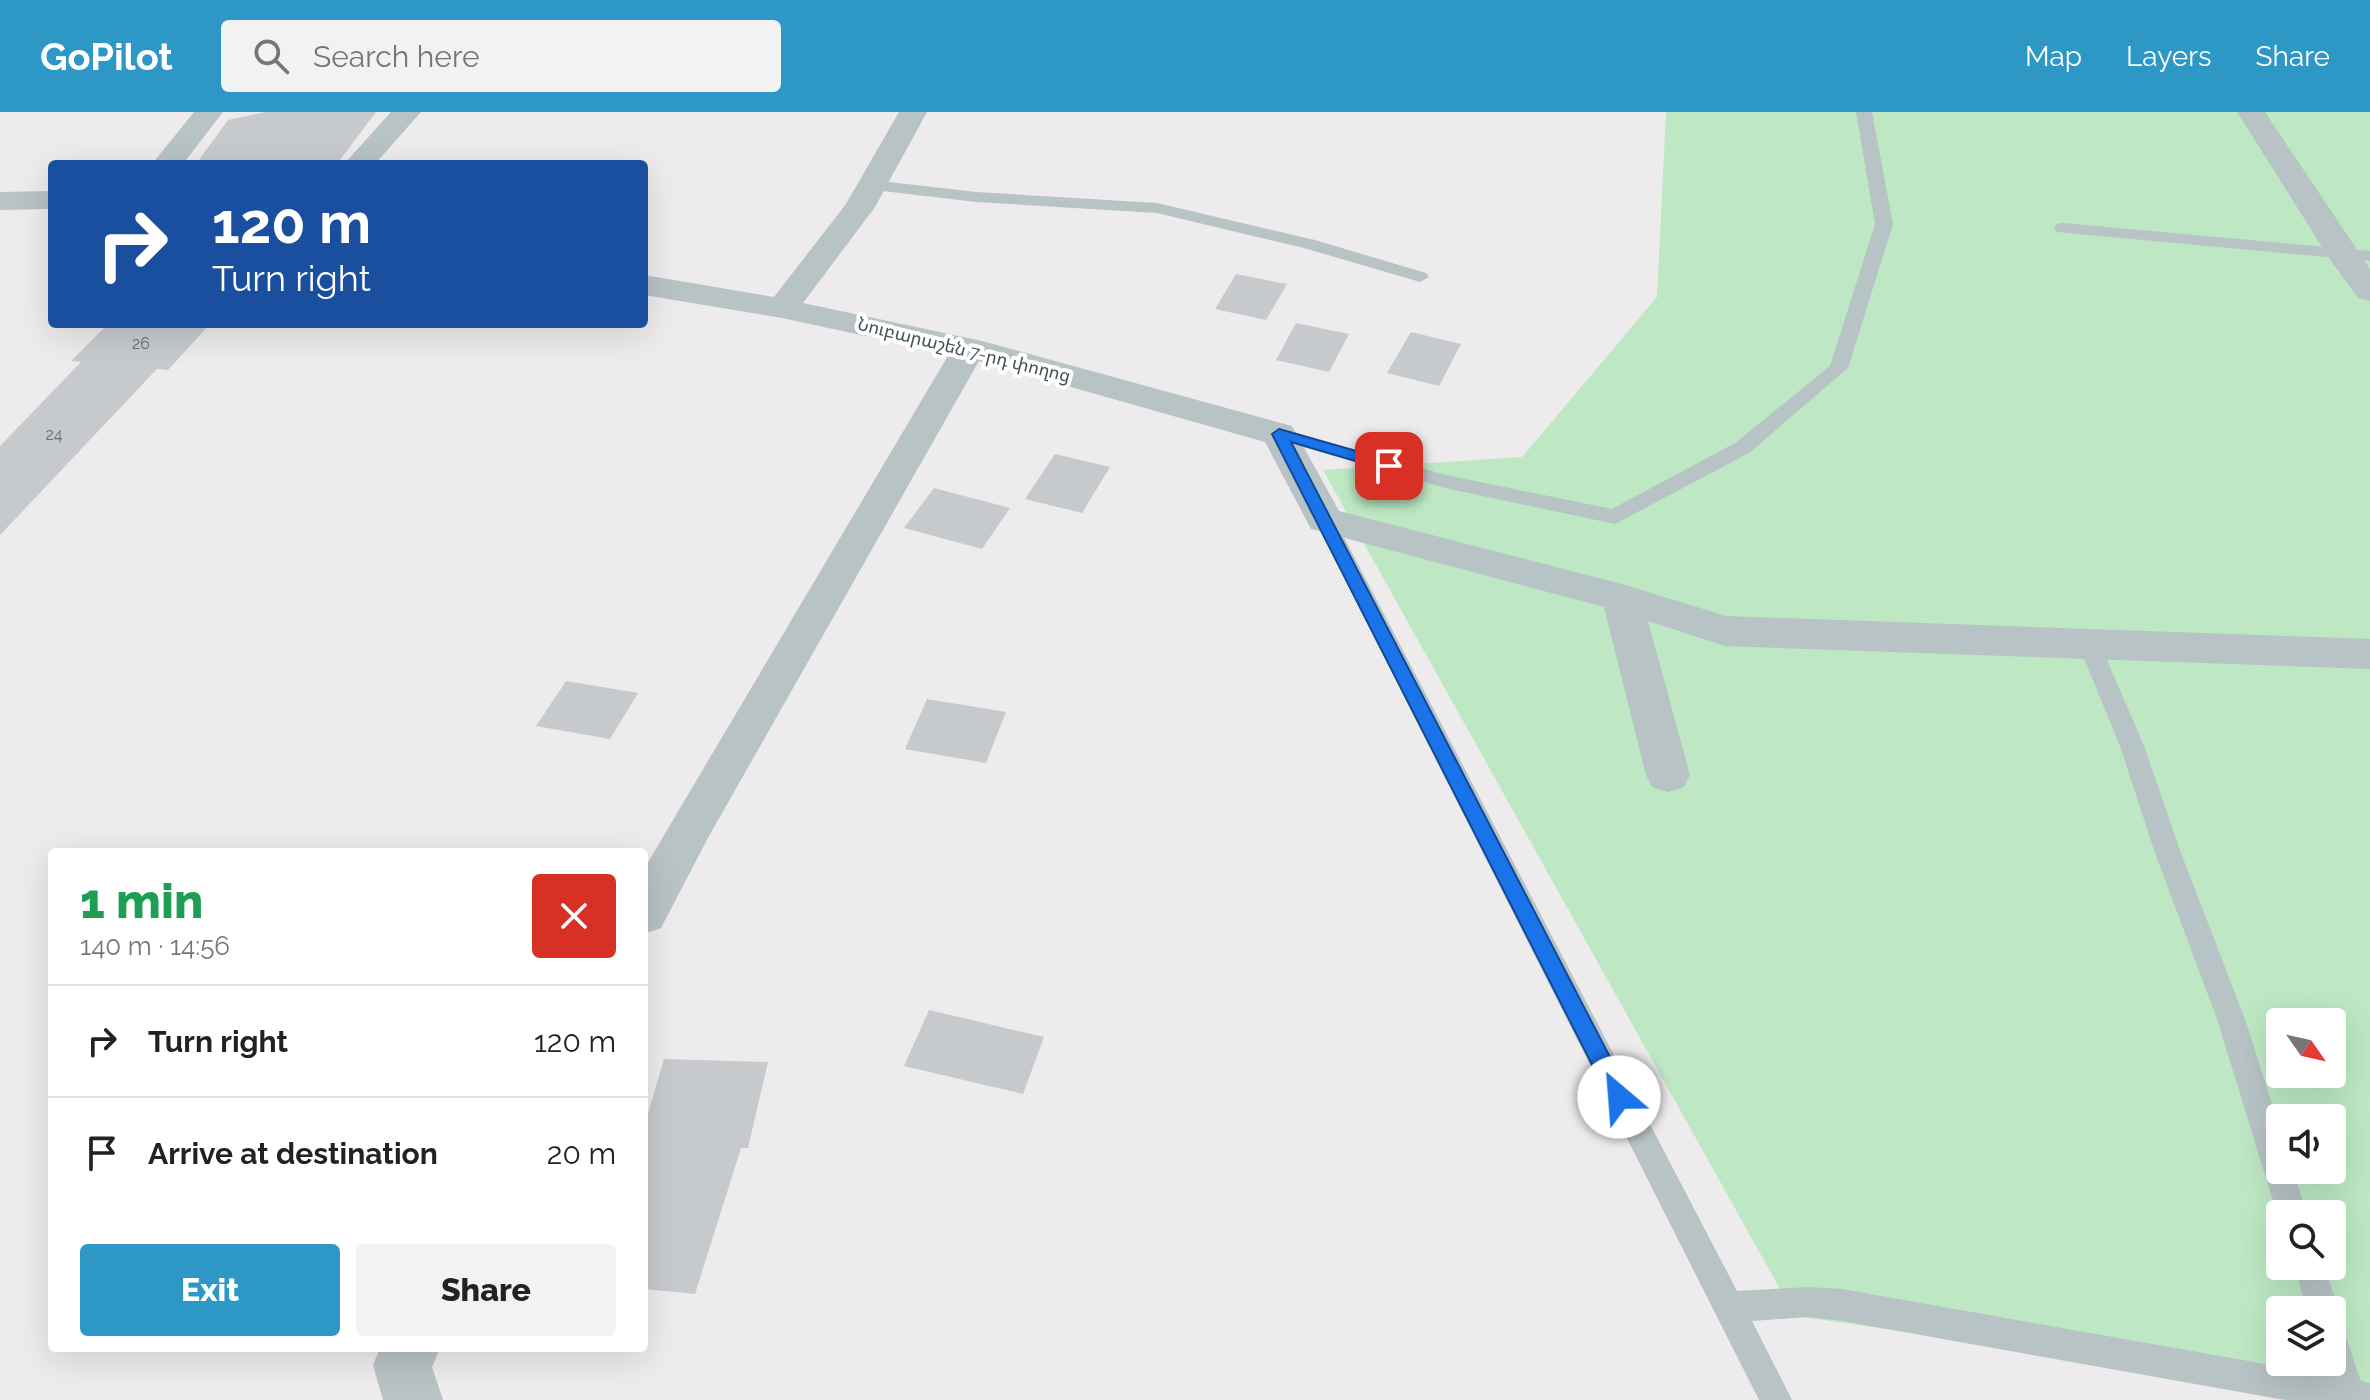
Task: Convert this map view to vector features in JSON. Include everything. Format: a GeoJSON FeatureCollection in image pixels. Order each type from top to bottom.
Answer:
{"type":"FeatureCollection","features":[{"type":"Feature","properties":{"kind":"street"},"geometry":{"type":"LineString","coordinates":[[170,160],[209,112]]}},
{"type":"Feature","properties":{"kind":"street"},"geometry":{"type":"LineString","coordinates":[[363,160],[407,112]]}},
{"type":"Feature","properties":{"kind":"street"},"geometry":{"type":"LineString","coordinates":[[782,308],[860,207],[913,112]]}},
{"type":"Feature","properties":{"kind":"street"},"geometry":{"type":"LineString","coordinates":[[2251,112],[2356,255],[2370,291]]}},
{"type":"Feature","properties":{"kind":"street"},"geometry":{"type":"LineString","coordinates":[[0,201],[48,200]]}},
{"type":"Feature","properties":{"kind":"street","name":"Նուբարաշեն 7-րդ փողոց"},"geometry":{"type":"LineString","coordinates":[[648,286],[782,308],[970,348],[1279,434]]}},
{"type":"Feature","properties":{"kind":"street"},"geometry":{"type":"LineString","coordinates":[[648,906],[692,824],[970,348]]}},
{"type":"Feature","properties":{"kind":"street"},"geometry":{"type":"LineString","coordinates":[[1279,434],[1325,520],[1622,598],[1725,631],[2370,654]]}},
{"type":"Feature","properties":{"kind":"street"},"geometry":{"type":"LineString","coordinates":[[1622,598],[1668,775]]}},
{"type":"Feature","properties":{"kind":"street"},"geometry":{"type":"LineString","coordinates":[[409,1352],[402,1365],[413,1400]]}},
{"type":"Feature","properties":{"kind":"lane"},"geometry":{"type":"LineString","coordinates":[[1279,434],[1445,481],[1615,517],[1742,448],[1839,368],[1884,224],[1864,112]]}},
{"type":"Feature","properties":{"kind":"lane"},"geometry":{"type":"LineString","coordinates":[[872,185],[976,197],[1157,208],[1309,244],[1420,277]]}},
{"type":"Feature","properties":{"kind":"lane"},"geometry":{"type":"LineString","coordinates":[[2063,228],[2356,255]]}},
{"type":"Feature","properties":{"kind":"lane"},"geometry":{"type":"LineString","coordinates":[[1325,520],[1776,1400]]}},
{"type":"Feature","properties":{"kind":"lane"},"geometry":{"type":"LineString","coordinates":[[2089,644],[2132,746],[2168,853],[2231,1019],[2288,1200]]}},
{"type":"Feature","properties":{"kind":"lane"},"geometry":{"type":"LineString","coordinates":[[1727,1307],[1808,1302],[1842,1305],[2360,1398]]}},
{"type":"Feature","properties":{"kind":"lane"},"geometry":{"type":"LineString","coordinates":[[2346,1369],[2360,1398]]}},
{"type":"Feature","properties":{"kind":"green space"},"geometry":{"type":"Polygon","coordinates":[[[1666,112],[2370,112],[2370,1398],[1795,1316],[1323,470],[1522,457],[1657,297],[1666,112]]]}},
{"type":"Feature","properties":{"kind":"building"},"geometry":{"type":"Polygon","coordinates":[[[265,112],[376,112],[340,160],[199,160],[228,120],[265,112]]]}},
{"type":"Feature","properties":{"kind":"building"},"geometry":{"type":"Polygon","coordinates":[[[1236,274],[1287,284],[1266,320],[1215,309],[1236,274]]]}},
{"type":"Feature","properties":{"kind":"building"},"geometry":{"type":"Polygon","coordinates":[[[1296,323],[1349,334],[1329,372],[1276,360],[1296,323]]]}},
{"type":"Feature","properties":{"kind":"building"},"geometry":{"type":"Polygon","coordinates":[[[104,328],[206,328],[168,370],[157,369],[0,535],[0,446],[81,362],[71,361],[104,328]]]}},
{"type":"Feature","properties":{"kind":"building"},"geometry":{"type":"Polygon","coordinates":[[[1411,332],[1461,344],[1439,386],[1387,373],[1411,332]]]}},
{"type":"Feature","properties":{"kind":"building"},"geometry":{"type":"Polygon","coordinates":[[[1055,454],[1110,467],[1082,513],[1025,499],[1055,454]]]}},
{"type":"Feature","properties":{"kind":"building"},"geometry":{"type":"Polygon","coordinates":[[[934,488],[1010,508],[982,549],[904,528],[934,488]]]}},
{"type":"Feature","properties":{"kind":"building"},"geometry":{"type":"Polygon","coordinates":[[[566,681],[638,693],[610,739],[536,726],[566,681]]]}},
{"type":"Feature","properties":{"kind":"building"},"geometry":{"type":"Polygon","coordinates":[[[927,699],[1006,712],[986,763],[905,749],[927,699]]]}},
{"type":"Feature","properties":{"kind":"building"},"geometry":{"type":"Polygon","coordinates":[[[929,1010],[1044,1037],[1023,1094],[904,1066],[929,1010]]]}},
{"type":"Feature","properties":{"kind":"building"},"geometry":{"type":"Polygon","coordinates":[[[664,1059],[768,1062],[748,1148],[741,1148],[695,1294],[648,1289],[648,1113],[664,1059]]]}},
{"type":"Feature","properties":{"kind":"route"},"geometry":{"type":"LineString","coordinates":[[1389,466],[1279,434],[1619,1097]]}}]}
